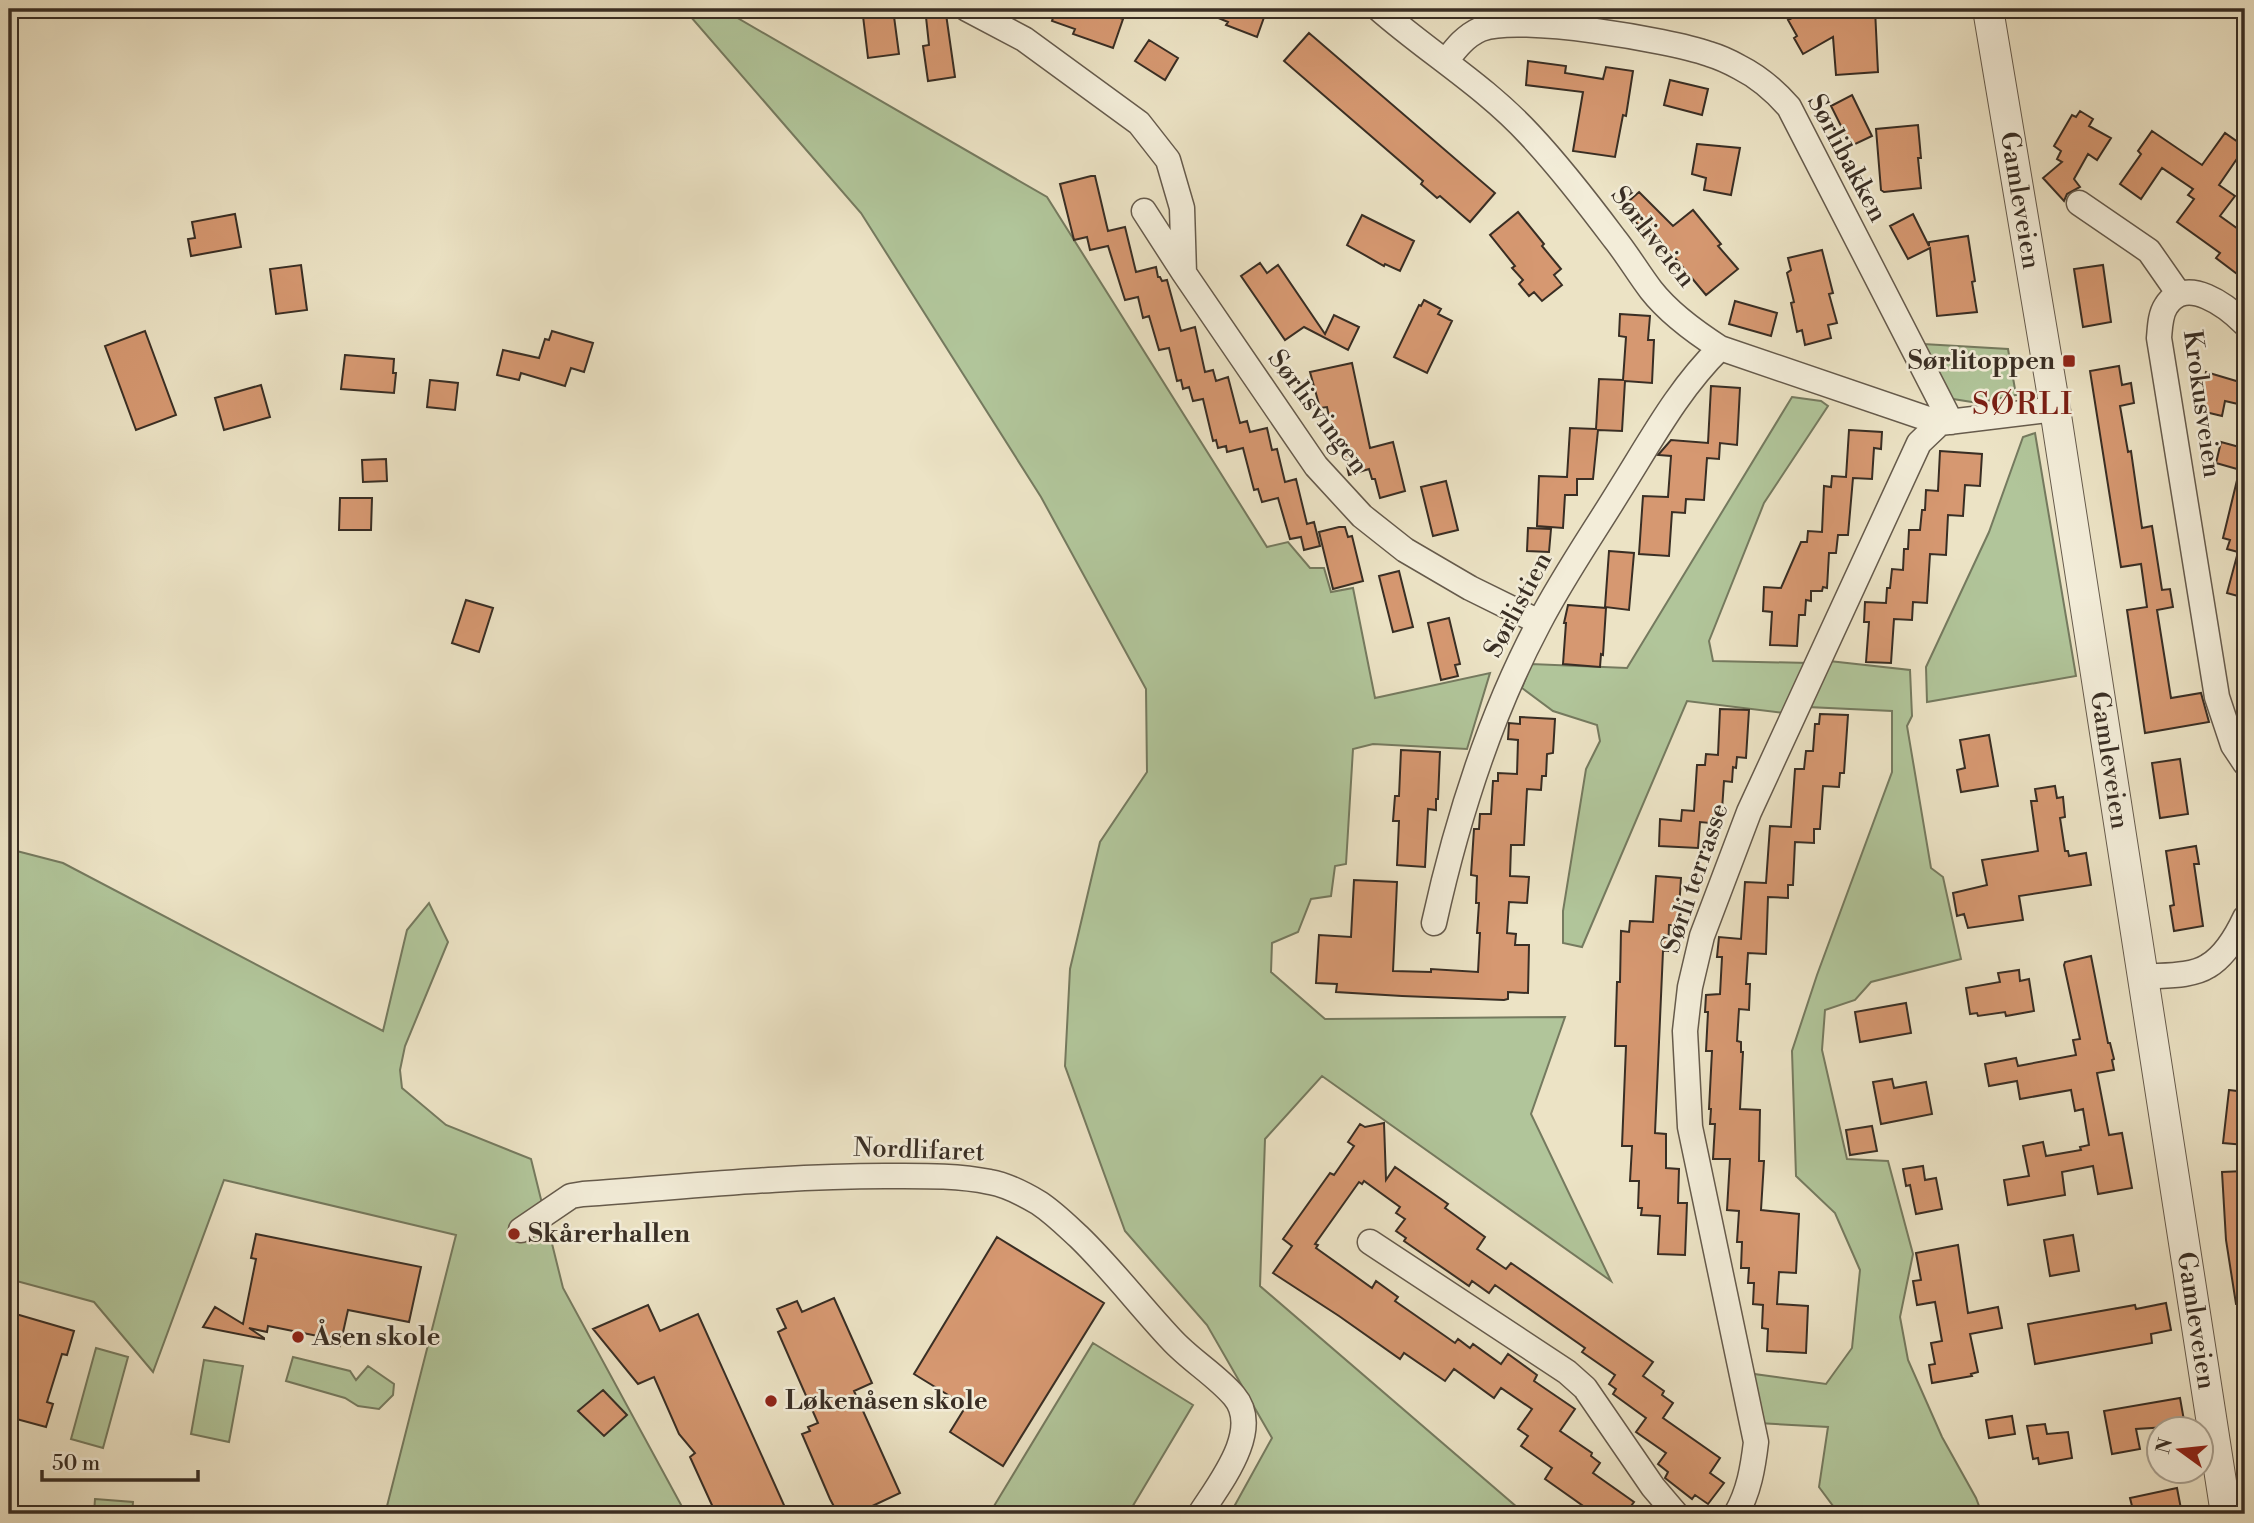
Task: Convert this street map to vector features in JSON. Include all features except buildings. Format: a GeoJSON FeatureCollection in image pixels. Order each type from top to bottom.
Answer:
{"type":"FeatureCollection","features":[{"type":"Feature","properties":{"kind":"street"},"geometry":{"type":"LineString","coordinates":[[967,9],[1024,39],[1139,123],[1168,160],[1182,208],[1184,273]]}},
{"type":"Feature","properties":{"kind":"street","name":"Sørliveien"},"geometry":{"type":"LineString","coordinates":[[1379,9],[1446,61],[1529,134],[1575,186],[1652,292],[1696,333],[1720,348],[1946,422],[2055,409]]}},
{"type":"Feature","properties":{"kind":"street","name":"Gamleveien"},"geometry":{"type":"LineString","coordinates":[[1988,9],[2055,409],[2226,1514]]}},
{"type":"Feature","properties":{"kind":"street","name":"Sørlibakken"},"geometry":{"type":"LineString","coordinates":[[1446,61],[1463,40],[1483,29],[1511,24],[1614,34],[1676,46],[1709,54],[1768,84],[1789,107],[1946,422]]}},
{"type":"Feature","properties":{"kind":"street"},"geometry":{"type":"LineString","coordinates":[[2079,203],[2149,251],[2179,294]]}},
{"type":"Feature","properties":{"kind":"street","name":"Sørlisvingen"},"geometry":{"type":"LineString","coordinates":[[1144,211],[1316,467],[1362,516],[1405,550],[1470,588],[1539,622]]}},
{"type":"Feature","properties":{"kind":"street","name":"Krokusveien"},"geometry":{"type":"LineString","coordinates":[[2245,324],[2228,307],[2212,299],[2195,293],[2179,294],[2166,305],[2159,338],[2217,697],[2233,745],[2245,763]]}},
{"type":"Feature","properties":{"kind":"street","name":"Sørlistien"},"geometry":{"type":"LineString","coordinates":[[1434,923],[1448,860],[1471,782],[1502,701],[1539,622],[1670,408],[1705,362],[1720,348]]}},
{"type":"Feature","properties":{"kind":"street","name":"Sørli terrasse"},"geometry":{"type":"LineString","coordinates":[[1737,1514],[1753,1468],[1756,1442],[1690,1127],[1685,1031],[1690,986],[1702,936],[1749,812],[1919,443],[1946,422]]}},
{"type":"Feature","properties":{"kind":"street"},"geometry":{"type":"LineString","coordinates":[[2143,977],[2208,967],[2236,936],[2245,918]]}},
{"type":"Feature","properties":{"kind":"street","name":"Nordlifaret"},"geometry":{"type":"LineString","coordinates":[[521,1230],[571,1196],[583,1194],[838,1176],[937,1176],[993,1182],[1017,1191],[1057,1217],[1105,1262],[1173,1341],[1234,1396],[1244,1411],[1245,1425],[1239,1448],[1200,1514]]}},
{"type":"Feature","properties":{"kind":"street"},"geometry":{"type":"LineString","coordinates":[[1370,1242],[1567,1372],[1585,1388],[1653,1487],[1676,1514]]}},
{"type":"Feature","properties":{"kind":"green space"},"geometry":{"type":"Polygon","coordinates":[[[684,9],[722,9],[1047,197],[1267,547],[1288,542],[1310,568],[1324,568],[1331,592],[1353,588],[1375,698],[1490,673],[1467,749],[1373,744],[1353,749],[1346,864],[1335,866],[1331,896],[1311,899],[1298,932],[1272,943],[1271,972],[1325,1019],[1565,1017],[1531,1114],[1611,1281],[1322,1076],[1265,1139],[1260,1286],[1525,1514],[1230,1514],[1272,1438],[1207,1325],[1125,1231],[1065,1066],[1070,969],[1100,842],[1147,772],[1146,689],[1041,497],[861,213],[684,9]]]}},
{"type":"Feature","properties":{"kind":"green space"},"geometry":{"type":"Polygon","coordinates":[[[1923,344],[2008,349],[2016,395],[1978,403],[1947,398],[1923,344]]]}},
{"type":"Feature","properties":{"kind":"green space"},"geometry":{"type":"Polygon","coordinates":[[[1792,397],[1821,401],[1828,406],[1764,503],[1709,641],[1713,661],[1809,663],[1784,713],[1687,701],[1582,947],[1563,943],[1563,911],[1586,769],[1600,741],[1597,725],[1553,711],[1522,688],[1531,664],[1627,668],[1792,397]]]}},
{"type":"Feature","properties":{"kind":"green space"},"geometry":{"type":"Polygon","coordinates":[[[2035,433],[2076,676],[1927,702],[1926,667],[1989,532],[2023,437],[2035,433]]]}},
{"type":"Feature","properties":{"kind":"green space"},"geometry":{"type":"Polygon","coordinates":[[[1829,661],[1910,670],[1912,716],[1907,726],[1931,868],[1943,877],[1961,959],[1871,982],[1855,1000],[1825,1010],[1822,1050],[1847,1159],[1888,1161],[1913,1254],[1900,1317],[1908,1360],[1942,1437],[1982,1514],[1839,1514],[1819,1487],[1828,1427],[1758,1423],[1754,1374],[1826,1384],[1852,1348],[1860,1270],[1835,1213],[1796,1176],[1792,1051],[1817,975],[1892,772],[1892,711],[1808,707],[1829,661]]]}},
{"type":"Feature","properties":{"kind":"green space"},"geometry":{"type":"Polygon","coordinates":[[[9,849],[63,863],[383,1031],[407,930],[429,903],[448,942],[405,1046],[400,1070],[402,1088],[446,1125],[531,1159],[563,1288],[686,1514],[385,1514],[456,1235],[224,1180],[153,1372],[94,1302],[9,1279],[9,849]]]}},
{"type":"Feature","properties":{"kind":"green space"},"geometry":{"type":"Polygon","coordinates":[[[1093,1343],[1193,1405],[1128,1514],[1010,1514],[994,1506],[1093,1343]]]}},
{"type":"Feature","properties":{"kind":"green space"},"geometry":{"type":"Polygon","coordinates":[[[96,1348],[128,1357],[103,1448],[71,1439],[96,1348]]]}},
{"type":"Feature","properties":{"kind":"green space"},"geometry":{"type":"Polygon","coordinates":[[[293,1357],[350,1371],[356,1380],[368,1366],[394,1384],[393,1395],[379,1409],[358,1406],[345,1398],[286,1381],[293,1357]]]}},
{"type":"Feature","properties":{"kind":"green space"},"geometry":{"type":"Polygon","coordinates":[[[204,1360],[243,1366],[229,1442],[191,1434],[204,1360]]]}},
{"type":"Feature","properties":{"kind":"green space"},"geometry":{"type":"Polygon","coordinates":[[[95,1499],[133,1502],[132,1514],[94,1514],[95,1499]]]}},
{"type":"Feature","properties":{"kind":"place","name":"Sørlitoppen"},"geometry":{"type":"Point","coordinates":[2069,361]}},
{"type":"Feature","properties":{"kind":"place","name":"Skårerhallen"},"geometry":{"type":"Point","coordinates":[514,1234]}},
{"type":"Feature","properties":{"kind":"place","name":"Åsen skole"},"geometry":{"type":"Point","coordinates":[298,1337]}},
{"type":"Feature","properties":{"kind":"place","name":"Løkenåsen skole"},"geometry":{"type":"Point","coordinates":[771,1401]}},
{"type":"Feature","properties":{"kind":"district","name":"SØRLI"},"geometry":{"type":"Point","coordinates":[2023,405]}}]}
